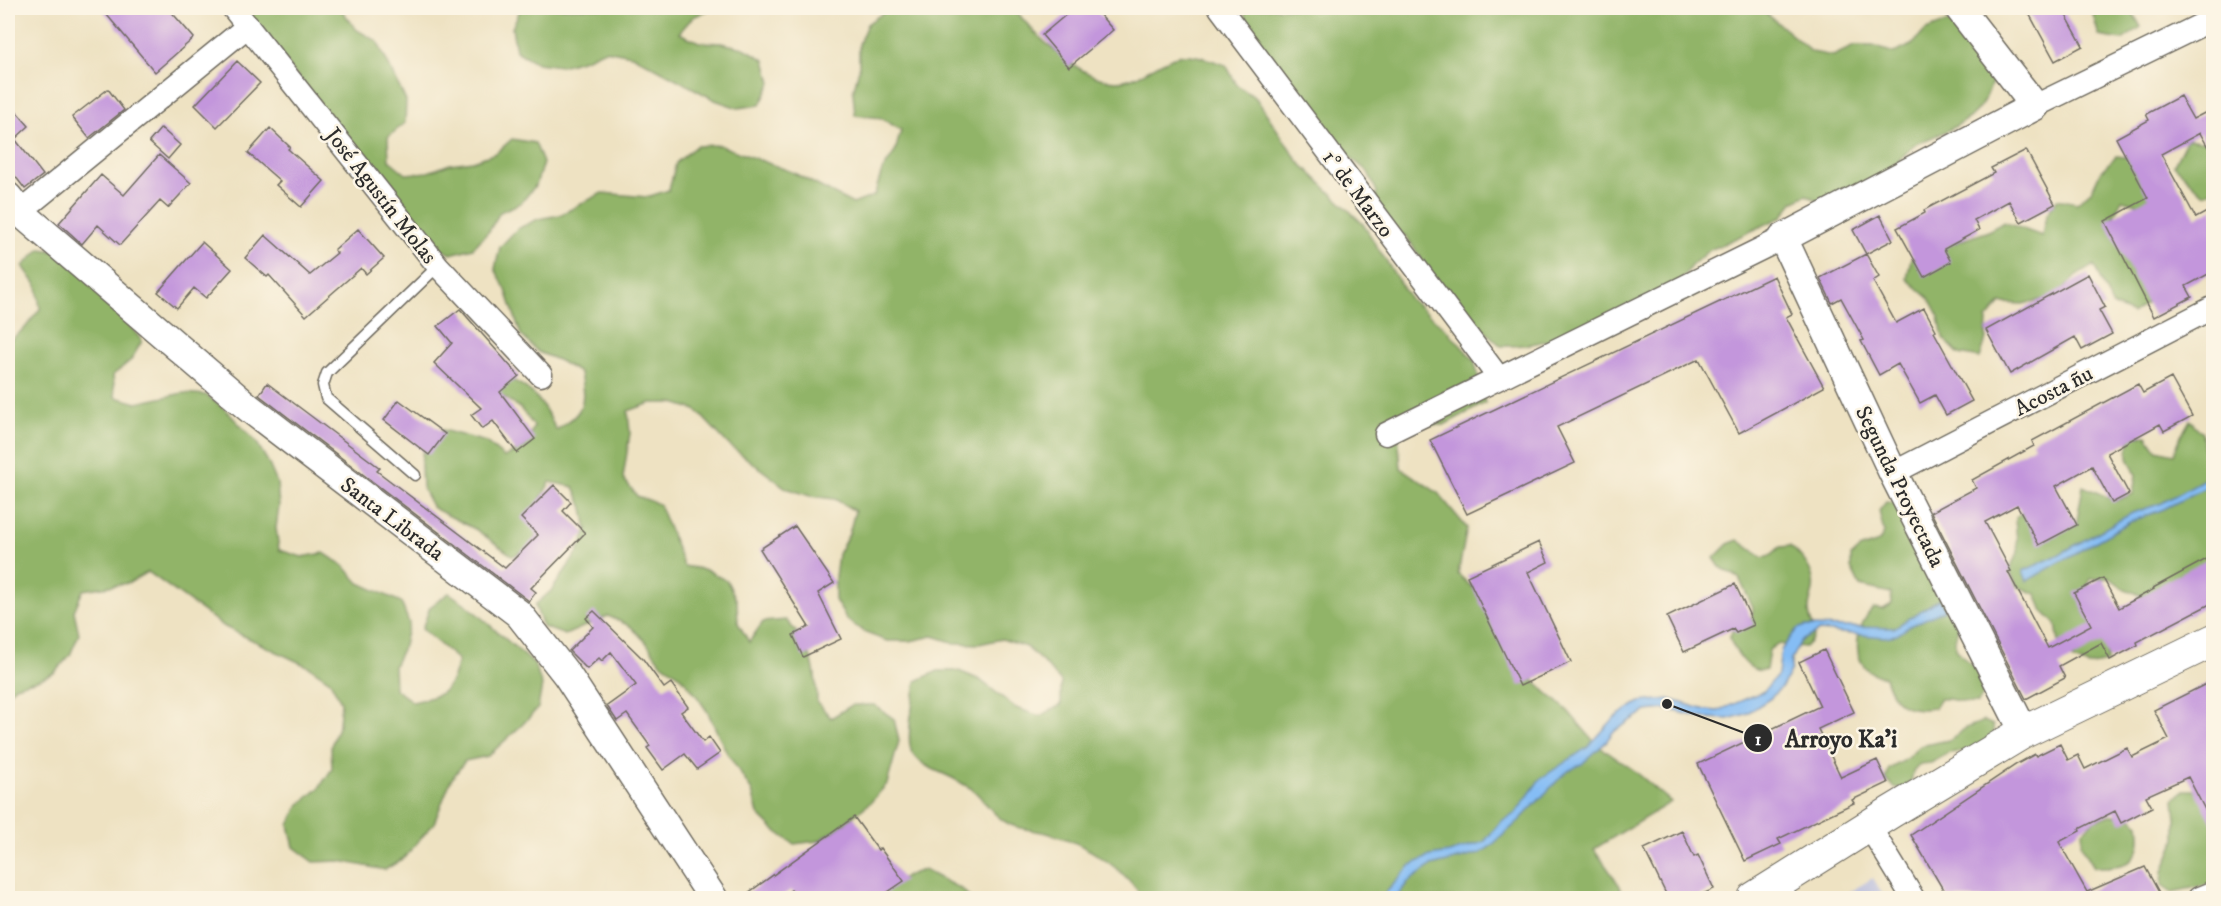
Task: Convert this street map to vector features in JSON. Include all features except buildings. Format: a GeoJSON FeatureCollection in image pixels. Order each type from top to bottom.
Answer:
{"type":"FeatureCollection","features":[{"type":"Feature","properties":{"kind":"main road"},"geometry":{"type":"LineString","coordinates":[[1754,898],[2024,732],[2214,640]]}},
{"type":"Feature","properties":{"kind":"street","name":"José Agustín Molas"},"geometry":{"type":"LineString","coordinates":[[233,8],[438,266],[541,375]]}},
{"type":"Feature","properties":{"kind":"street","name":"1° de Marzo"},"geometry":{"type":"LineString","coordinates":[[1220,8],[1499,378]]}},
{"type":"Feature","properties":{"kind":"street"},"geometry":{"type":"LineString","coordinates":[[1959,8],[2035,106]]}},
{"type":"Feature","properties":{"kind":"street"},"geometry":{"type":"LineString","coordinates":[[1386,434],[1783,238],[2035,106],[2206,22]]}},
{"type":"Feature","properties":{"kind":"street"},"geometry":{"type":"LineString","coordinates":[[14,204],[248,26]]}},
{"type":"Feature","properties":{"kind":"street","name":"Santa Librada"},"geometry":{"type":"LineString","coordinates":[[14,204],[249,408],[519,614],[567,675],[713,898]]}},
{"type":"Feature","properties":{"kind":"street","name":"Segunda Proyectada"},"geometry":{"type":"LineString","coordinates":[[1783,238],[1893,473],[2024,732]]}},
{"type":"Feature","properties":{"kind":"street","name":"Acosta ñu"},"geometry":{"type":"LineString","coordinates":[[1893,473],[2214,307]]}},
{"type":"Feature","properties":{"kind":"street"},"geometry":{"type":"LineString","coordinates":[[1869,826],[1913,898]]}},
{"type":"Feature","properties":{"kind":"street"},"geometry":{"type":"LineString","coordinates":[[2199,898],[2214,892]]}},
{"type":"Feature","properties":{"kind":"lane"},"geometry":{"type":"LineString","coordinates":[[415,475],[326,398],[323,385],[327,373],[438,266]]}},
{"type":"Feature","properties":{"kind":"shaded area"},"geometry":{"type":"Polygon","coordinates":[[[1873,878],[1885,898],[1839,898],[1873,878]]]}},
{"type":"Feature","properties":{"kind":"green space"},"geometry":{"type":"Polygon","coordinates":[[[242,8],[340,8],[357,30],[377,41],[406,101],[405,123],[388,137],[389,160],[406,174],[428,172],[450,164],[473,161],[496,153],[512,139],[535,143],[543,163],[536,185],[521,203],[500,212],[489,231],[473,248],[451,254],[431,243],[242,8]]]}},
{"type":"Feature","properties":{"kind":"green space"},"geometry":{"type":"Polygon","coordinates":[[[521,8],[713,8],[693,17],[679,33],[699,42],[721,43],[744,48],[765,60],[771,83],[760,105],[738,108],[715,100],[632,55],[605,50],[561,66],[537,63],[516,51],[512,28],[521,8]]]}},
{"type":"Feature","properties":{"kind":"green space"},"geometry":{"type":"Polygon","coordinates":[[[890,8],[1014,8],[1033,31],[1060,55],[1074,65],[1103,79],[1117,81],[1134,78],[1181,55],[1198,56],[1226,65],[1237,85],[1256,98],[1298,161],[1363,224],[1410,299],[1445,328],[1474,360],[1485,403],[1444,425],[1397,424],[1401,468],[1438,493],[1467,528],[1458,574],[1490,604],[1519,639],[1535,682],[1568,711],[1597,745],[1635,771],[1671,802],[1594,849],[1620,886],[1622,898],[1142,898],[1126,877],[1104,859],[1066,839],[1009,824],[998,817],[972,789],[925,765],[911,750],[910,726],[916,681],[938,671],[959,671],[980,680],[1016,708],[1040,716],[1061,705],[1061,682],[1046,665],[1026,647],[1002,639],[979,644],[955,643],[933,636],[910,641],[887,641],[866,633],[847,620],[835,600],[838,554],[849,534],[855,511],[835,499],[810,496],[786,488],[729,445],[696,410],[674,403],[651,403],[628,411],[630,433],[623,478],[637,496],[659,504],[684,566],[707,570],[727,581],[737,601],[738,623],[749,642],[763,622],[786,620],[807,648],[814,667],[817,702],[831,718],[852,705],[874,705],[894,719],[899,741],[887,784],[871,802],[836,830],[818,841],[794,844],[774,830],[758,814],[752,791],[727,753],[707,711],[694,692],[679,675],[660,662],[646,642],[630,626],[608,616],[565,635],[543,627],[535,605],[552,590],[578,552],[587,530],[583,508],[574,487],[550,482],[539,501],[534,545],[513,556],[475,529],[433,508],[422,487],[421,464],[424,441],[443,430],[486,442],[504,457],[525,447],[534,426],[520,408],[499,394],[491,372],[514,381],[531,392],[545,408],[556,430],[572,418],[581,407],[583,393],[580,373],[538,352],[521,335],[506,290],[495,269],[500,247],[517,229],[538,219],[560,215],[602,193],[647,197],[669,190],[676,163],[696,146],[719,145],[792,172],[853,204],[874,196],[882,171],[895,152],[901,130],[881,118],[855,115],[853,92],[859,69],[859,44],[867,24],[890,8]]]}},
{"type":"Feature","properties":{"kind":"green space"},"geometry":{"type":"Polygon","coordinates":[[[1242,8],[1763,8],[1812,52],[1833,56],[1854,46],[1873,46],[1894,53],[1912,45],[1926,30],[1948,22],[1966,29],[1994,59],[1992,83],[1983,104],[1969,118],[1951,129],[1914,145],[1882,178],[1834,210],[1807,195],[1794,201],[1782,217],[1708,251],[1691,266],[1679,283],[1615,315],[1548,341],[1501,346],[1471,318],[1454,307],[1406,236],[1386,229],[1373,212],[1377,192],[1368,172],[1332,142],[1249,30],[1242,8]]]}},
{"type":"Feature","properties":{"kind":"green space"},"geometry":{"type":"Polygon","coordinates":[[[2091,8],[2130,8],[2141,27],[2122,40],[2099,36],[2091,8]]]}},
{"type":"Feature","properties":{"kind":"green space"},"geometry":{"type":"Polygon","coordinates":[[[2187,139],[2207,142],[2213,148],[2213,191],[2204,194],[2174,165],[2187,139]]]}},
{"type":"Feature","properties":{"kind":"green space"},"geometry":{"type":"Polygon","coordinates":[[[2116,156],[2136,158],[2155,191],[2142,205],[2122,200],[2113,217],[2148,302],[2132,314],[2112,305],[2094,265],[2076,276],[2062,290],[2044,299],[2023,304],[2001,303],[1987,319],[1986,339],[1980,358],[1959,354],[1943,338],[1939,317],[1929,298],[1907,279],[1911,258],[1931,257],[1948,245],[1986,232],[2004,222],[2042,236],[2046,216],[2057,199],[2077,203],[2092,190],[2101,171],[2116,156]]]}},
{"type":"Feature","properties":{"kind":"green space"},"geometry":{"type":"Polygon","coordinates":[[[40,249],[63,252],[142,341],[131,360],[113,375],[115,397],[137,403],[183,393],[206,395],[225,409],[257,443],[268,462],[277,483],[279,506],[276,528],[279,550],[302,557],[324,553],[344,566],[359,583],[401,602],[409,623],[404,645],[394,666],[395,689],[413,702],[439,694],[449,686],[458,660],[422,629],[430,607],[449,593],[467,605],[534,664],[542,685],[538,708],[488,756],[465,761],[451,780],[434,823],[404,858],[385,870],[340,861],[314,862],[294,847],[289,825],[299,805],[319,788],[332,769],[331,746],[339,724],[341,702],[330,681],[311,668],[225,627],[148,572],[129,583],[83,590],[74,611],[79,634],[70,655],[54,673],[15,686],[8,694],[8,342],[25,328],[40,309],[37,286],[23,266],[40,249]]]}},
{"type":"Feature","properties":{"kind":"green space"},"geometry":{"type":"Polygon","coordinates":[[[2190,420],[2202,433],[2204,451],[2213,466],[2213,575],[2184,572],[2173,579],[2163,593],[2144,596],[2125,589],[2110,578],[2091,579],[2082,596],[2107,644],[2107,662],[2088,666],[2071,659],[2059,643],[2056,624],[2043,611],[2036,594],[2017,586],[2009,569],[2018,553],[2015,519],[2028,506],[2076,526],[2083,486],[2116,501],[2133,494],[2136,475],[2128,457],[2129,437],[2147,435],[2156,450],[2174,454],[2190,420]]]}},
{"type":"Feature","properties":{"kind":"green space"},"geometry":{"type":"Polygon","coordinates":[[[1886,502],[1897,503],[1960,623],[1955,640],[1957,650],[1981,675],[1984,682],[1984,692],[1978,703],[1939,699],[1934,708],[1908,707],[1896,700],[1885,677],[1865,667],[1860,658],[1858,637],[1866,617],[1873,608],[1883,609],[1892,604],[1891,593],[1860,586],[1851,568],[1851,556],[1859,549],[1879,542],[1884,533],[1879,511],[1886,502]]]}},
{"type":"Feature","properties":{"kind":"green space"},"geometry":{"type":"Polygon","coordinates":[[[1738,540],[1763,558],[1780,547],[1790,546],[1804,560],[1813,577],[1809,615],[1814,632],[1813,637],[1805,647],[1777,644],[1769,650],[1766,670],[1756,670],[1747,665],[1729,638],[1734,628],[1752,618],[1753,608],[1739,578],[1720,567],[1714,558],[1728,544],[1738,540]]]}},
{"type":"Feature","properties":{"kind":"green space"},"geometry":{"type":"Polygon","coordinates":[[[1984,721],[1993,725],[1994,735],[1969,751],[1949,753],[1931,763],[1920,764],[1913,772],[1911,782],[1903,789],[1893,787],[1886,779],[1889,769],[1905,760],[1920,746],[1949,740],[1966,728],[1984,721]]]}},
{"type":"Feature","properties":{"kind":"green space"},"geometry":{"type":"Polygon","coordinates":[[[2185,790],[2195,790],[2213,802],[2213,884],[2172,892],[2162,885],[2163,871],[2176,839],[2174,799],[2185,790]]]}},
{"type":"Feature","properties":{"kind":"green space"},"geometry":{"type":"Polygon","coordinates":[[[2111,815],[2129,815],[2139,824],[2139,847],[2132,860],[2125,864],[2094,867],[2081,845],[2083,831],[2094,821],[2111,815]]]}},
{"type":"Feature","properties":{"kind":"green space"},"geometry":{"type":"Polygon","coordinates":[[[924,870],[963,890],[970,898],[880,898],[899,880],[924,870]]]}},
{"type":"Feature","properties":{"kind":"water"},"geometry":{"type":"Polygon","coordinates":[[[2213,474],[2212,484],[2164,509],[2130,522],[2027,581],[2023,571],[2058,555],[2132,513],[2162,503],[2213,474]]]}},
{"type":"Feature","properties":{"kind":"water"},"geometry":{"type":"Polygon","coordinates":[[[1939,599],[1945,610],[1910,626],[1897,635],[1884,637],[1819,631],[1801,641],[1791,659],[1791,670],[1783,685],[1771,698],[1746,714],[1728,719],[1704,718],[1666,709],[1646,711],[1613,732],[1605,743],[1582,764],[1568,771],[1491,846],[1479,854],[1431,866],[1408,882],[1396,898],[1381,898],[1411,865],[1430,856],[1449,853],[1484,842],[1501,821],[1515,814],[1540,779],[1588,747],[1615,717],[1640,702],[1669,699],[1706,710],[1718,711],[1764,691],[1778,675],[1781,650],[1797,629],[1806,626],[1894,628],[1939,599]]]}},
{"type":"Feature","properties":{"kind":"place","name":"Arroyo Ka'i"},"geometry":{"type":"Point","coordinates":[1667,704]}}]}
